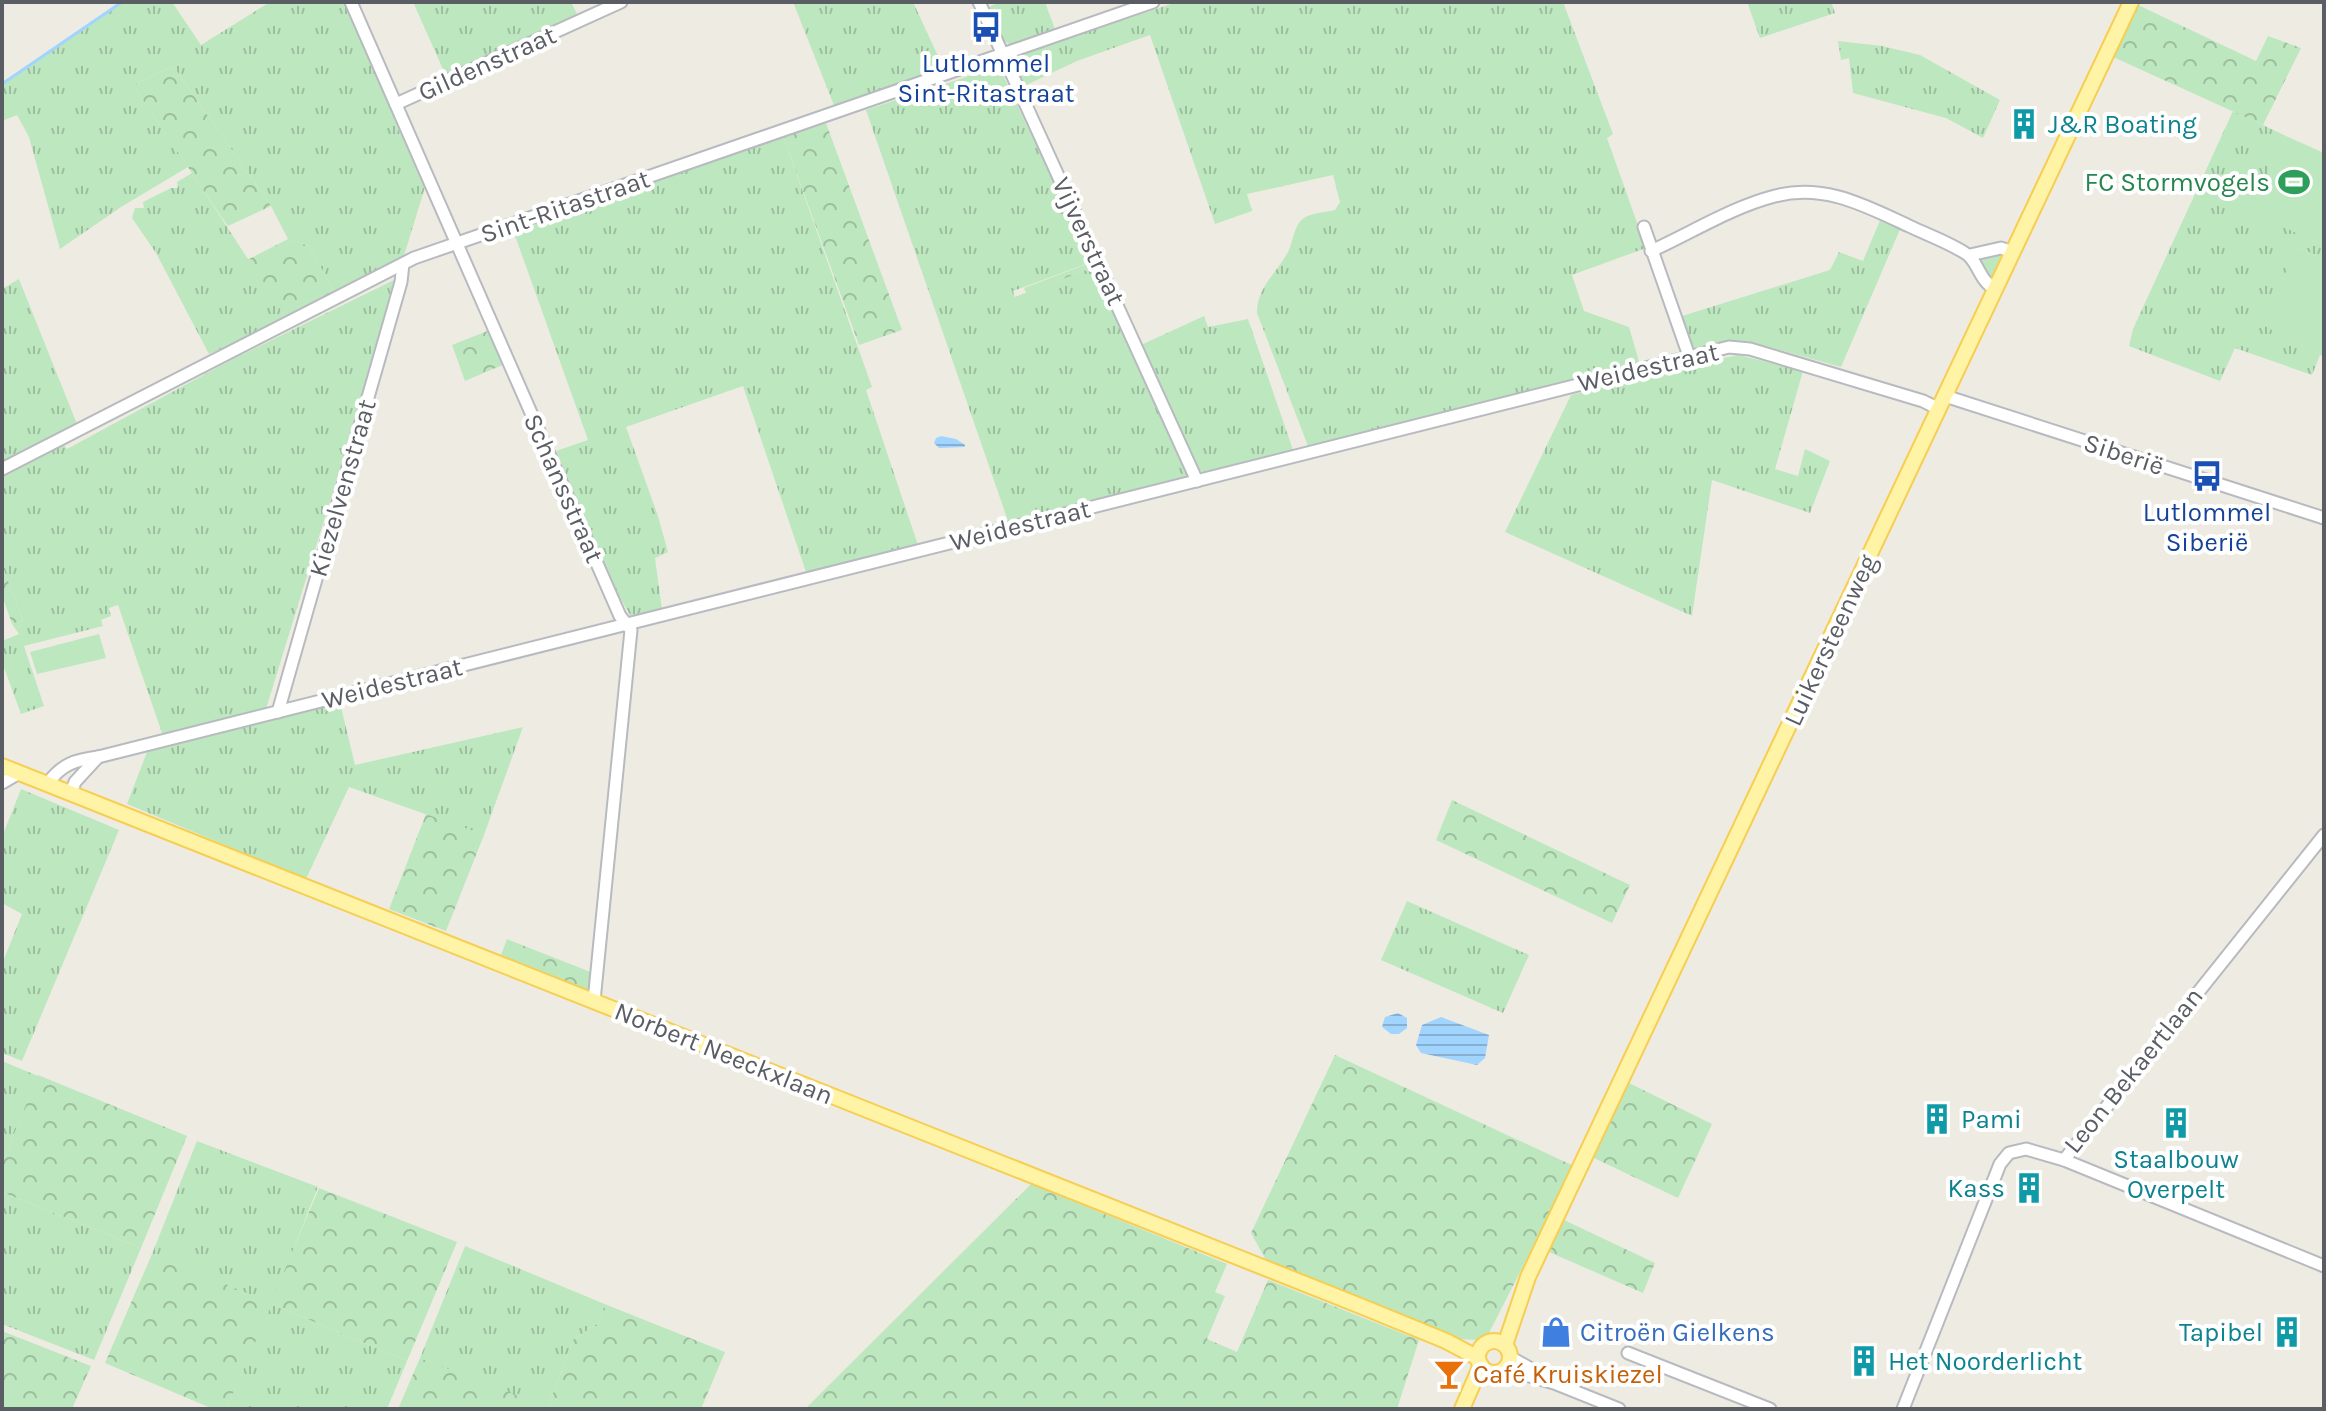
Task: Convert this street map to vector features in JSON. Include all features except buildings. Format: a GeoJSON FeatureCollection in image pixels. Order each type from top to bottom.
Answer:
{"type":"FeatureCollection","features":[{"type":"Feature","properties":{"kind":"main road","name":"Luikersteenweg"},"geometry":{"type":"LineString","coordinates":[[1470,1409],[1528,1277],[2131,2]]}},
{"type":"Feature","properties":{"kind":"main road","name":"Norbert Neeckxlaan"},"geometry":{"type":"LineString","coordinates":[[2,766],[1446,1341],[1493,1357]]}},
{"type":"Feature","properties":{"kind":"main road","name":"Luikersteenweg"},"geometry":{"type":"LineString","coordinates":[[1462,1409],[1493,1357]]}},
{"type":"Feature","properties":{"kind":"street","name":"Schansstraat"},"geometry":{"type":"LineString","coordinates":[[351,2],[614,603],[631,630],[594,1001]]}},
{"type":"Feature","properties":{"kind":"street","name":"Gildenstraat"},"geometry":{"type":"LineString","coordinates":[[396,104],[621,2]]}},
{"type":"Feature","properties":{"kind":"street","name":"Vijverstraat"},"geometry":{"type":"LineString","coordinates":[[979,2],[1197,481]]}},
{"type":"Feature","properties":{"kind":"street","name":"Sint-Ritastraat"},"geometry":{"type":"LineString","coordinates":[[2,469],[403,264],[1153,2]]}},
{"type":"Feature","properties":{"kind":"street"},"geometry":{"type":"LineString","coordinates":[[1651,251],[1750,205],[1797,192],[1849,198],[1970,255],[1983,280],[1995,289]]}},
{"type":"Feature","properties":{"kind":"street"},"geometry":{"type":"LineString","coordinates":[[1644,227],[1689,356]]}},
{"type":"Feature","properties":{"kind":"street"},"geometry":{"type":"LineString","coordinates":[[1970,255],[2001,248],[2013,252]]}},
{"type":"Feature","properties":{"kind":"street","name":"Kiezelvenstraat"},"geometry":{"type":"LineString","coordinates":[[278,712],[397,297],[403,264]]}},
{"type":"Feature","properties":{"kind":"street","name":"Weidestraat"},"geometry":{"type":"LineString","coordinates":[[48,783],[61,767],[70,762],[1729,347],[1750,349],[1923,401],[1942,402]]}},
{"type":"Feature","properties":{"kind":"street","name":"Siberië"},"geometry":{"type":"LineString","coordinates":[[1942,402],[2324,518]]}},
{"type":"Feature","properties":{"kind":"street"},"geometry":{"type":"LineString","coordinates":[[71,793],[75,782],[98,757]]}},
{"type":"Feature","properties":{"kind":"street"},"geometry":{"type":"LineString","coordinates":[[2,783],[19,773]]}},
{"type":"Feature","properties":{"kind":"street","name":"Leon Bekaertlaan"},"geometry":{"type":"LineString","coordinates":[[1903,1409],[2000,1164],[2009,1153],[2026,1149],[2064,1160],[2324,835]]}},
{"type":"Feature","properties":{"kind":"street"},"geometry":{"type":"LineString","coordinates":[[2064,1160],[2324,1266]]}},
{"type":"Feature","properties":{"kind":"street"},"geometry":{"type":"LineString","coordinates":[[1628,1353],[1770,1409]]}},
{"type":"Feature","properties":{"kind":"street","name":"Norbert Neeckxlaan"},"geometry":{"type":"LineString","coordinates":[[1493,1357],[1619,1409]]}},
{"type":"Feature","properties":{"kind":"green space"},"geometry":{"type":"Polygon","coordinates":[[[122,2],[172,2],[201,45],[270,2],[345,2],[401,135],[426,184],[403,259],[336,295],[309,246],[288,239],[271,206],[173,66],[133,85],[188,167],[121,207],[60,249],[29,137],[17,115],[2,121],[2,84],[122,2]]]}},
{"type":"Feature","properties":{"kind":"green space"},"geometry":{"type":"Polygon","coordinates":[[[413,2],[571,2],[577,14],[446,76],[413,2]]]}},
{"type":"Feature","properties":{"kind":"green space"},"geometry":{"type":"Polygon","coordinates":[[[793,2],[913,2],[944,69],[835,108],[793,2]]]}},
{"type":"Feature","properties":{"kind":"green space"},"geometry":{"type":"Polygon","coordinates":[[[1000,2],[1045,2],[1056,32],[1013,45],[1008,43],[996,31],[987,8],[1000,2]]]}},
{"type":"Feature","properties":{"kind":"green space"},"geometry":{"type":"Polygon","coordinates":[[[1177,2],[1563,2],[1613,134],[1607,138],[1646,248],[1572,275],[1584,311],[1629,327],[1640,365],[1308,446],[1257,313],[1260,296],[1288,252],[1301,221],[1311,215],[1335,210],[1340,202],[1333,175],[1247,194],[1252,211],[1215,224],[1150,35],[1077,61],[1022,87],[1012,61],[1016,55],[1177,2]]]}},
{"type":"Feature","properties":{"kind":"green space"},"geometry":{"type":"Polygon","coordinates":[[[1747,2],[1831,2],[1835,13],[1760,38],[1747,2]]]}},
{"type":"Feature","properties":{"kind":"green space"},"geometry":{"type":"Polygon","coordinates":[[[2138,5],[2256,61],[2268,36],[2301,48],[2263,125],[2113,57],[2138,5]]]}},
{"type":"Feature","properties":{"kind":"green space"},"geometry":{"type":"Polygon","coordinates":[[[1838,41],[1882,46],[1920,55],[2000,100],[1983,138],[1946,118],[1853,93],[1849,58],[1841,60],[1838,41]]]}},
{"type":"Feature","properties":{"kind":"green space"},"geometry":{"type":"Polygon","coordinates":[[[173,66],[271,206],[228,226],[222,218],[133,85],[173,66]]]}},
{"type":"Feature","properties":{"kind":"green space"},"geometry":{"type":"Polygon","coordinates":[[[993,68],[999,69],[1003,75],[1091,262],[1013,291],[1015,297],[1094,267],[1190,478],[1009,524],[866,110],[993,68]]]}},
{"type":"Feature","properties":{"kind":"green space"},"geometry":{"type":"Polygon","coordinates":[[[2233,111],[2286,136],[2251,211],[2324,246],[2324,260],[2299,247],[2260,323],[2320,355],[2312,375],[2235,348],[2220,381],[2129,346],[2133,329],[2233,111]]]}},
{"type":"Feature","properties":{"kind":"green space"},"geometry":{"type":"Polygon","coordinates":[[[826,123],[902,330],[859,345],[783,136],[826,123]]]}},
{"type":"Feature","properties":{"kind":"green space"},"geometry":{"type":"Polygon","coordinates":[[[783,136],[872,387],[866,390],[918,545],[806,572],[743,386],[626,427],[668,552],[655,558],[662,609],[638,616],[630,615],[615,589],[556,451],[588,440],[513,230],[783,136]]]}},
{"type":"Feature","properties":{"kind":"green space","name":"FC Stormvogels"},"geometry":{"type":"Polygon","coordinates":[[[2286,136],[2324,153],[2324,246],[2250,211],[2286,136]]]}},
{"type":"Feature","properties":{"kind":"green space"},"geometry":{"type":"Polygon","coordinates":[[[192,173],[287,319],[209,354],[156,253],[132,218],[135,208],[144,208],[143,202],[171,188],[178,188],[177,182],[192,173]]]}},
{"type":"Feature","properties":{"kind":"green space"},"geometry":{"type":"Polygon","coordinates":[[[1881,218],[1901,227],[1841,367],[1747,341],[1692,349],[1679,317],[1830,270],[1839,252],[1863,261],[1881,218]]]}},
{"type":"Feature","properties":{"kind":"green space"},"geometry":{"type":"Polygon","coordinates":[[[288,239],[309,246],[336,295],[287,319],[247,260],[288,239]]]}},
{"type":"Feature","properties":{"kind":"green space"},"geometry":{"type":"Polygon","coordinates":[[[2299,247],[2324,260],[2324,357],[2259,323],[2299,247]]]}},
{"type":"Feature","properties":{"kind":"green space"},"geometry":{"type":"Polygon","coordinates":[[[1975,256],[2001,256],[1991,279],[1987,278],[1975,256]]]}},
{"type":"Feature","properties":{"kind":"green space"},"geometry":{"type":"Polygon","coordinates":[[[1092,262],[1094,267],[1026,293],[1024,288],[1092,262]]]}},
{"type":"Feature","properties":{"kind":"green space"},"geometry":{"type":"Polygon","coordinates":[[[19,279],[77,424],[2,463],[2,289],[19,279]]]}},
{"type":"Feature","properties":{"kind":"green space"},"geometry":{"type":"Polygon","coordinates":[[[394,280],[395,290],[266,709],[163,736],[118,605],[109,608],[111,616],[101,620],[103,626],[24,646],[44,706],[21,714],[2,662],[2,641],[19,634],[12,624],[23,620],[2,565],[2,475],[63,444],[67,449],[233,359],[394,280]]]}},
{"type":"Feature","properties":{"kind":"green space"},"geometry":{"type":"Polygon","coordinates":[[[1204,316],[1208,327],[1248,319],[1293,450],[1211,472],[1203,473],[1195,465],[1141,345],[1204,316]]]}},
{"type":"Feature","properties":{"kind":"green space"},"geometry":{"type":"Polygon","coordinates":[[[490,330],[505,364],[465,381],[452,345],[490,330]]]}},
{"type":"Feature","properties":{"kind":"green space"},"geometry":{"type":"Polygon","coordinates":[[[1738,355],[1803,371],[1775,469],[1798,476],[1805,449],[1830,461],[1810,513],[1712,480],[1692,616],[1505,532],[1571,395],[1738,355]]]}},
{"type":"Feature","properties":{"kind":"green space"},"geometry":{"type":"Polygon","coordinates":[[[2,565],[23,620],[12,624],[2,595],[2,565]]]}},
{"type":"Feature","properties":{"kind":"green space"},"geometry":{"type":"Polygon","coordinates":[[[99,634],[106,658],[37,674],[30,652],[99,634]]]}},
{"type":"Feature","properties":{"kind":"green space"},"geometry":{"type":"Polygon","coordinates":[[[340,703],[355,765],[523,727],[484,835],[349,787],[306,879],[127,804],[147,752],[340,703]]]}},
{"type":"Feature","properties":{"kind":"green space"},"geometry":{"type":"Polygon","coordinates":[[[21,789],[119,830],[22,1061],[2,1053],[2,964],[22,914],[2,903],[2,837],[21,789]]]}},
{"type":"Feature","properties":{"kind":"green space"},"geometry":{"type":"Polygon","coordinates":[[[1452,800],[1630,885],[1612,923],[1436,840],[1452,800]]]}},
{"type":"Feature","properties":{"kind":"green space"},"geometry":{"type":"Polygon","coordinates":[[[426,814],[484,835],[446,931],[389,909],[426,814]]]}},
{"type":"Feature","properties":{"kind":"green space"},"geometry":{"type":"Polygon","coordinates":[[[1407,901],[1529,955],[1503,1013],[1381,960],[1407,901]]]}},
{"type":"Feature","properties":{"kind":"green space"},"geometry":{"type":"Polygon","coordinates":[[[507,939],[593,973],[592,985],[588,991],[501,955],[507,939]]]}},
{"type":"Feature","properties":{"kind":"green space"},"geometry":{"type":"Polygon","coordinates":[[[1335,1055],[1574,1166],[1489,1333],[1478,1340],[1458,1339],[1267,1262],[1251,1233],[1335,1055]]]}},
{"type":"Feature","properties":{"kind":"green space"},"geometry":{"type":"Polygon","coordinates":[[[2,1061],[38,1076],[2,1164],[2,1061]]]}},
{"type":"Feature","properties":{"kind":"green space"},"geometry":{"type":"Polygon","coordinates":[[[38,1075],[187,1136],[141,1248],[2,1192],[2,1164],[38,1075]]]}},
{"type":"Feature","properties":{"kind":"green space"},"geometry":{"type":"Polygon","coordinates":[[[1627,1082],[1712,1124],[1678,1198],[1594,1158],[1627,1082]]]}},
{"type":"Feature","properties":{"kind":"green space"},"geometry":{"type":"Polygon","coordinates":[[[197,1141],[318,1187],[272,1304],[407,1361],[387,1409],[226,1409],[271,1304],[152,1254],[197,1141]]]}},
{"type":"Feature","properties":{"kind":"green space"},"geometry":{"type":"Polygon","coordinates":[[[1031,1184],[1227,1264],[1215,1292],[1225,1296],[1207,1339],[1237,1352],[1268,1280],[1419,1340],[1397,1409],[805,1409],[1031,1184]]]}},
{"type":"Feature","properties":{"kind":"green space"},"geometry":{"type":"Polygon","coordinates":[[[319,1188],[457,1242],[407,1361],[272,1304],[226,1409],[213,1409],[105,1363],[152,1254],[271,1303],[319,1188]]]}},
{"type":"Feature","properties":{"kind":"green space"},"geometry":{"type":"Polygon","coordinates":[[[2,1192],[141,1248],[94,1360],[2,1324],[2,1192]]]}},
{"type":"Feature","properties":{"kind":"green space"},"geometry":{"type":"Polygon","coordinates":[[[1564,1220],[1655,1263],[1643,1293],[1549,1252],[1564,1220]]]}},
{"type":"Feature","properties":{"kind":"green space"},"geometry":{"type":"Polygon","coordinates":[[[465,1246],[607,1305],[600,1322],[573,1340],[548,1407],[553,1409],[420,1358],[465,1246]]]}},
{"type":"Feature","properties":{"kind":"green space"},"geometry":{"type":"Polygon","coordinates":[[[607,1305],[725,1352],[701,1409],[398,1409],[420,1358],[548,1407],[573,1340],[600,1322],[607,1305]]]}},
{"type":"Feature","properties":{"kind":"green space"},"geometry":{"type":"Polygon","coordinates":[[[2,1331],[91,1366],[72,1409],[2,1409],[2,1331]]]}},
{"type":"Feature","properties":{"kind":"water"},"geometry":{"type":"Polygon","coordinates":[[[941,436],[956,439],[965,447],[939,448],[934,443],[941,436]]]}},
{"type":"Feature","properties":{"kind":"water"},"geometry":{"type":"Polygon","coordinates":[[[1398,1013],[1407,1018],[1407,1028],[1399,1034],[1391,1034],[1382,1027],[1385,1017],[1398,1013]]]}},
{"type":"Feature","properties":{"kind":"water"},"geometry":{"type":"Polygon","coordinates":[[[1441,1017],[1489,1035],[1485,1058],[1477,1065],[1421,1053],[1416,1045],[1422,1025],[1441,1017]]]}},
{"type":"Feature","properties":{"kind":"waterway"},"geometry":{"type":"LineString","coordinates":[[2,84],[122,2]]}},
{"type":"Feature","properties":{"kind":"place","name":"Lutlommel Sint-Ritastraat"},"geometry":{"type":"Point","coordinates":[986,27]}},
{"type":"Feature","properties":{"kind":"place","name":"J&R Boating"},"geometry":{"type":"Point","coordinates":[2024,124]}},
{"type":"Feature","properties":{"kind":"place","name":"FC Stormvogels"},"geometry":{"type":"Point","coordinates":[2294,182]}},
{"type":"Feature","properties":{"kind":"place","name":"Lutlommel Siberië"},"geometry":{"type":"Point","coordinates":[2207,476]}},
{"type":"Feature","properties":{"kind":"place","name":"Pami"},"geometry":{"type":"Point","coordinates":[1937,1119]}},
{"type":"Feature","properties":{"kind":"place","name":"Staalbouw Overpelt"},"geometry":{"type":"Point","coordinates":[2176,1123]}},
{"type":"Feature","properties":{"kind":"place","name":"Kass"},"geometry":{"type":"Point","coordinates":[2029,1188]}},
{"type":"Feature","properties":{"kind":"place","name":"Citroën Gielkens"},"geometry":{"type":"Point","coordinates":[1556,1332]}},
{"type":"Feature","properties":{"kind":"place","name":"Tapibel"},"geometry":{"type":"Point","coordinates":[2287,1332]}},
{"type":"Feature","properties":{"kind":"place","name":"Het Noorderlicht"},"geometry":{"type":"Point","coordinates":[1864,1361]}},
{"type":"Feature","properties":{"kind":"place","name":"Café Kruiskiezel"},"geometry":{"type":"Point","coordinates":[1449,1374]}}]}
